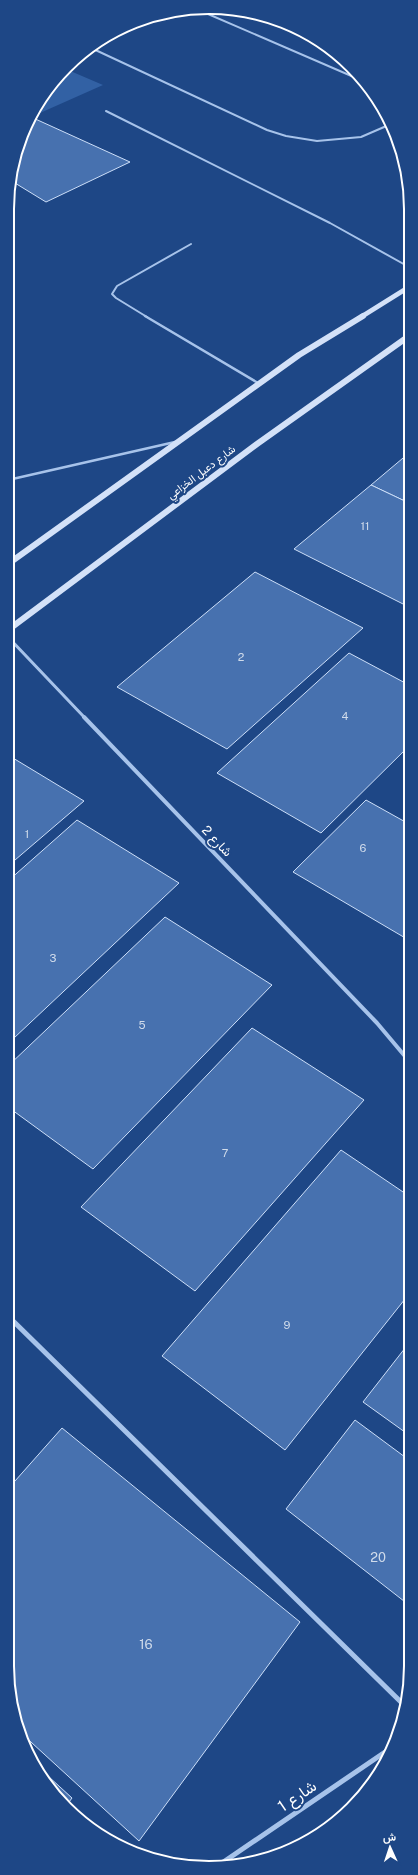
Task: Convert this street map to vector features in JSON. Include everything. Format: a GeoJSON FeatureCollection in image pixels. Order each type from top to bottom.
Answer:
{"type":"FeatureCollection","features":[{"type":"Feature","properties":{"kind":"main road"},"geometry":{"type":"LineString","coordinates":[[14,560],[298,354],[404,290]]}},
{"type":"Feature","properties":{"kind":"main road","name":"شارع دعبل الخزاعي"},"geometry":{"type":"LineString","coordinates":[[14,625],[219,470],[342,381],[404,339]]}},
{"type":"Feature","properties":{"kind":"street","name":"شارع 2"},"geometry":{"type":"LineString","coordinates":[[14,643],[377,1023],[404,1055]]}},
{"type":"Feature","properties":{"kind":"street"},"geometry":{"type":"LineString","coordinates":[[14,1322],[400,1702]]}},
{"type":"Feature","properties":{"kind":"street","name":"شارع 1"},"geometry":{"type":"LineString","coordinates":[[226,1860],[383,1753]]}},
{"type":"Feature","properties":{"kind":"lane"},"geometry":{"type":"LineString","coordinates":[[208,14],[352,76]]}},
{"type":"Feature","properties":{"kind":"lane"},"geometry":{"type":"LineString","coordinates":[[96,50],[267,130],[286,136],[318,141],[361,137],[386,126]]}},
{"type":"Feature","properties":{"kind":"lane"},"geometry":{"type":"LineString","coordinates":[[106,111],[330,223],[404,264]]}},
{"type":"Feature","properties":{"kind":"lane"},"geometry":{"type":"LineString","coordinates":[[191,244],[117,286],[113,290],[112,294],[116,298],[258,383]]}},
{"type":"Feature","properties":{"kind":"lane"},"geometry":{"type":"LineString","coordinates":[[14,479],[176,442]]}},
{"type":"Feature","properties":{"kind":"shaded area"},"geometry":{"type":"Polygon","coordinates":[[[71,71],[103,85],[39,114],[54,90],[71,71]]]}},
{"type":"Feature","properties":{"kind":"building"},"geometry":{"type":"Polygon","coordinates":[[[36,119],[130,162],[46,202],[16,184],[24,146],[36,119]]]}},
{"type":"Feature","properties":{"kind":"building"},"geometry":{"type":"Polygon","coordinates":[[[404,457],[404,501],[371,485],[404,457]]]}},
{"type":"Feature","properties":{"kind":"building"},"geometry":{"type":"Polygon","coordinates":[[[371,485],[404,501],[404,604],[294,549],[371,485]]]}},
{"type":"Feature","properties":{"kind":"building"},"geometry":{"type":"Polygon","coordinates":[[[255,572],[363,628],[227,749],[117,687],[255,572]]]}},
{"type":"Feature","properties":{"kind":"building"},"geometry":{"type":"Polygon","coordinates":[[[349,653],[404,682],[404,751],[321,833],[217,773],[349,653]]]}},
{"type":"Feature","properties":{"kind":"building"},"geometry":{"type":"Polygon","coordinates":[[[14,759],[84,801],[14,861],[14,759]]]}},
{"type":"Feature","properties":{"kind":"building"},"geometry":{"type":"Polygon","coordinates":[[[366,800],[404,821],[404,937],[293,872],[366,800]]]}},
{"type":"Feature","properties":{"kind":"building"},"geometry":{"type":"Polygon","coordinates":[[[77,820],[179,883],[14,1038],[14,876],[77,820]]]}},
{"type":"Feature","properties":{"kind":"building"},"geometry":{"type":"Polygon","coordinates":[[[165,917],[272,985],[93,1169],[14,1111],[14,1060],[165,917]]]}},
{"type":"Feature","properties":{"kind":"building"},"geometry":{"type":"Polygon","coordinates":[[[252,1028],[364,1100],[195,1291],[81,1207],[252,1028]]]}},
{"type":"Feature","properties":{"kind":"building"},"geometry":{"type":"Polygon","coordinates":[[[341,1150],[404,1193],[404,1300],[285,1450],[162,1356],[341,1150]]]}},
{"type":"Feature","properties":{"kind":"building"},"geometry":{"type":"Polygon","coordinates":[[[404,1349],[404,1431],[363,1402],[404,1349]]]}},
{"type":"Feature","properties":{"kind":"building"},"geometry":{"type":"Polygon","coordinates":[[[355,1420],[404,1456],[404,1601],[286,1509],[355,1420]]]}},
{"type":"Feature","properties":{"kind":"building"},"geometry":{"type":"Polygon","coordinates":[[[62,1428],[300,1622],[139,1841],[28,1740],[24,1729],[14,1679],[14,1482],[62,1428]]]}},
{"type":"Feature","properties":{"kind":"building"},"geometry":{"type":"Polygon","coordinates":[[[49,1777],[72,1798],[69,1802],[49,1777]]]}}]}
